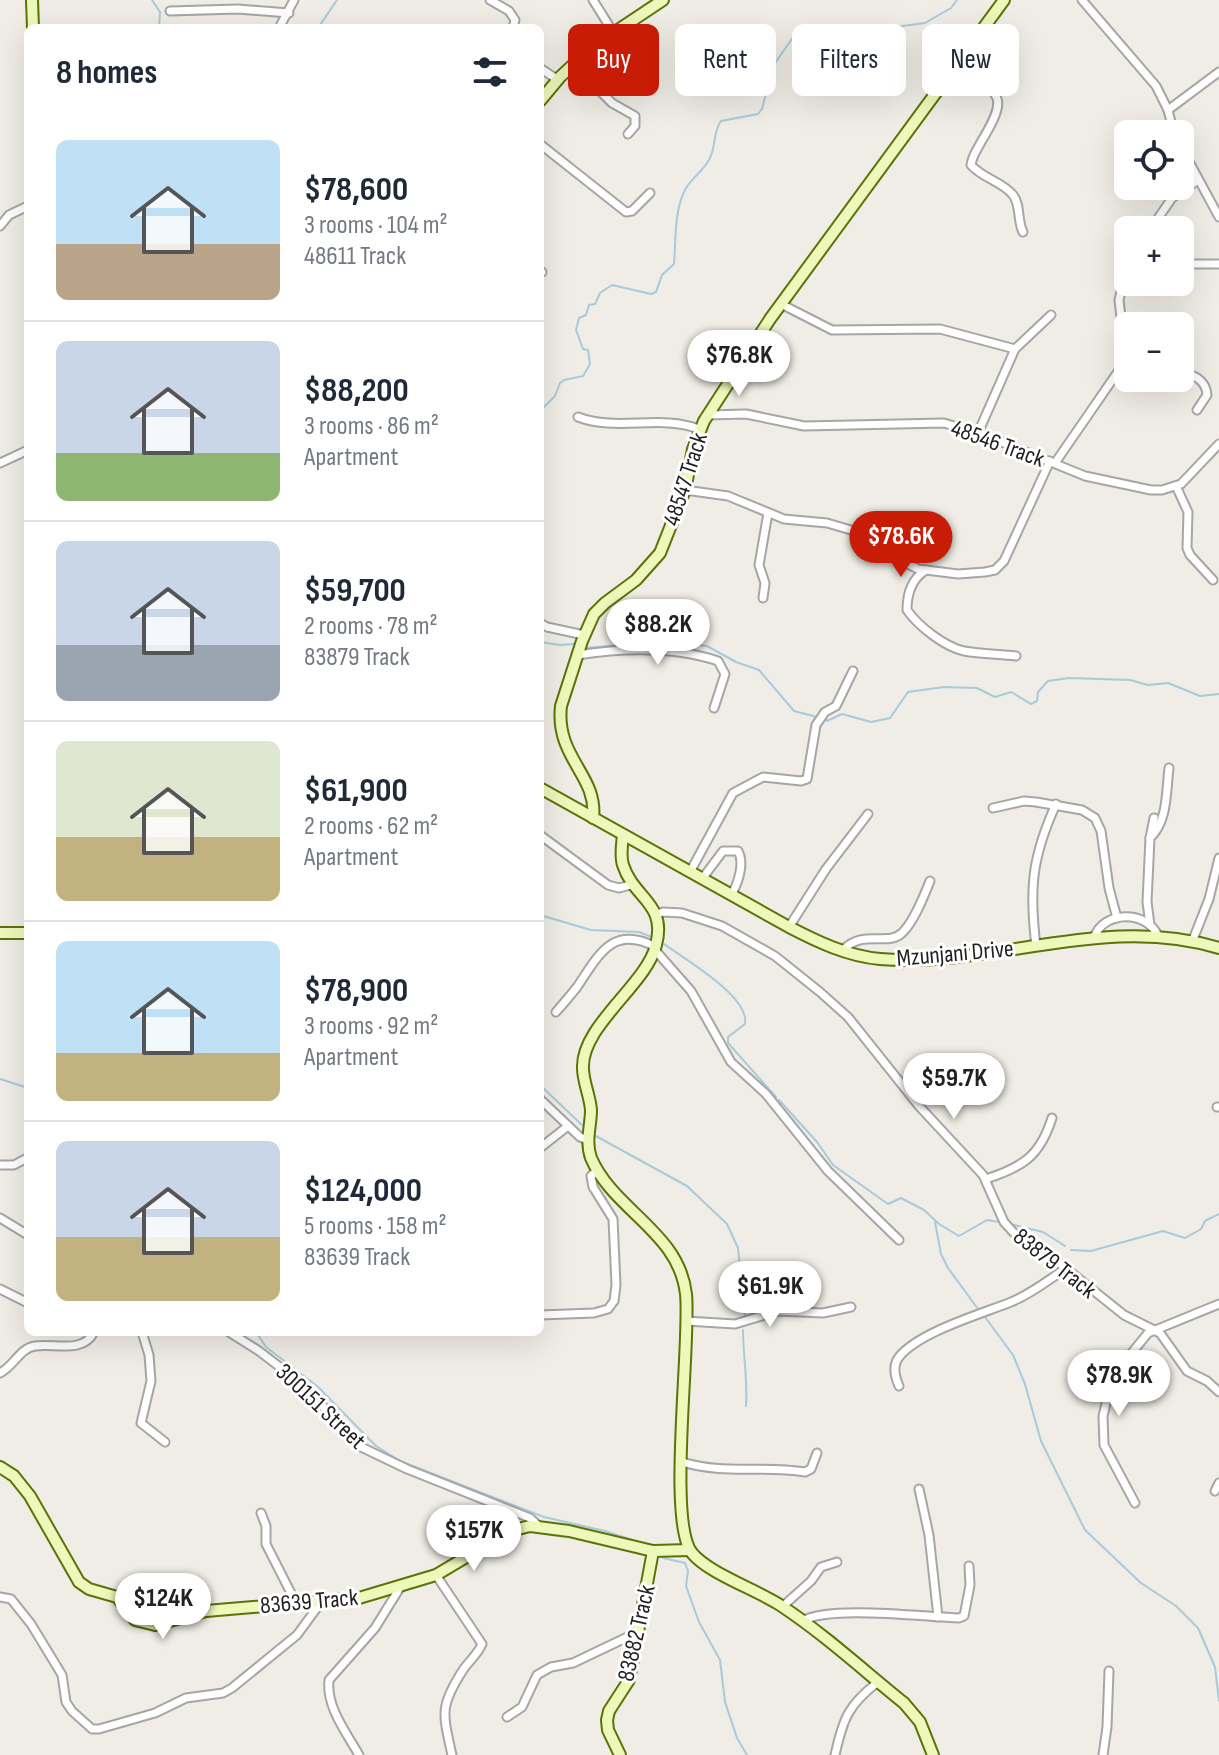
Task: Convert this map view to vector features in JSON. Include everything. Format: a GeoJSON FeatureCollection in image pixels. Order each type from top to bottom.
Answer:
{"type":"FeatureCollection","features":[{"type":"Feature","properties":{"kind":"street"},"geometry":{"type":"LineString","coordinates":[[32,0],[33,24]]}},
{"type":"Feature","properties":{"kind":"street"},"geometry":{"type":"LineString","coordinates":[[282,24],[294,0]]}},
{"type":"Feature","properties":{"kind":"street"},"geometry":{"type":"LineString","coordinates":[[490,0],[514,15],[514,24]]}},
{"type":"Feature","properties":{"kind":"street"},"geometry":{"type":"LineString","coordinates":[[593,0],[608,24]]}},
{"type":"Feature","properties":{"kind":"street"},"geometry":{"type":"LineString","coordinates":[[626,24],[663,0]]}},
{"type":"Feature","properties":{"kind":"street","name":"48547 Track"},"geometry":{"type":"LineString","coordinates":[[986,24],[1004,0]]}},
{"type":"Feature","properties":{"kind":"street"},"geometry":{"type":"LineString","coordinates":[[1082,0],[1156,86],[1170,120]]}},
{"type":"Feature","properties":{"kind":"street"},"geometry":{"type":"LineString","coordinates":[[170,11],[238,9],[289,13]]}},
{"type":"Feature","properties":{"kind":"street"},"geometry":{"type":"LineString","coordinates":[[544,96],[568,69]]}},
{"type":"Feature","properties":{"kind":"street"},"geometry":{"type":"LineString","coordinates":[[544,71],[558,80]]}},
{"type":"Feature","properties":{"kind":"street"},"geometry":{"type":"LineString","coordinates":[[1168,110],[1219,72]]}},
{"type":"Feature","properties":{"kind":"street"},"geometry":{"type":"LineString","coordinates":[[605,96],[635,116],[635,126],[628,134]]}},
{"type":"Feature","properties":{"kind":"street","name":"48547 Track"},"geometry":{"type":"LineString","coordinates":[[593,818],[592,796],[567,752],[560,730],[561,706],[584,635],[594,614],[636,580],[660,553],[685,490],[699,429],[781,304],[934,96]]}},
{"type":"Feature","properties":{"kind":"street"},"geometry":{"type":"LineString","coordinates":[[996,96],[1000,105],[996,116],[971,165],[1013,194],[1017,202],[1018,224],[1023,232]]}},
{"type":"Feature","properties":{"kind":"street"},"geometry":{"type":"LineString","coordinates":[[544,147],[626,212],[632,211],[650,193]]}},
{"type":"Feature","properties":{"kind":"street"},"geometry":{"type":"LineString","coordinates":[[1194,172],[1219,217]]}},
{"type":"Feature","properties":{"kind":"street"},"geometry":{"type":"LineString","coordinates":[[1160,216],[1172,198],[1198,180]]}},
{"type":"Feature","properties":{"kind":"street"},"geometry":{"type":"LineString","coordinates":[[0,226],[8,216],[24,208]]}},
{"type":"Feature","properties":{"kind":"street"},"geometry":{"type":"LineString","coordinates":[[0,211],[8,216]]}},
{"type":"Feature","properties":{"kind":"street"},"geometry":{"type":"LineString","coordinates":[[1194,264],[1219,264]]}},
{"type":"Feature","properties":{"kind":"street"},"geometry":{"type":"LineString","coordinates":[[781,304],[832,330],[940,329],[1015,349]]}},
{"type":"Feature","properties":{"kind":"street"},"geometry":{"type":"LineString","coordinates":[[978,433],[1015,349],[1051,315]]}},
{"type":"Feature","properties":{"kind":"street"},"geometry":{"type":"LineString","coordinates":[[1194,376],[1206,387],[1207,395],[1197,410]]}},
{"type":"Feature","properties":{"kind":"street"},"geometry":{"type":"LineString","coordinates":[[685,490],[728,496],[793,521],[827,523],[875,537],[910,566],[971,573],[995,570],[1052,462],[1114,378]]}},
{"type":"Feature","properties":{"kind":"street","name":"48546 Track"},"geometry":{"type":"LineString","coordinates":[[708,415],[746,414],[804,426],[944,423],[978,433],[1085,476],[1151,490],[1176,486]]}},
{"type":"Feature","properties":{"kind":"street"},"geometry":{"type":"LineString","coordinates":[[578,417],[593,423],[608,424],[675,422],[699,429]]}},
{"type":"Feature","properties":{"kind":"street"},"geometry":{"type":"LineString","coordinates":[[1213,580],[1187,548],[1188,512],[1176,486],[1219,444]]}},
{"type":"Feature","properties":{"kind":"street"},"geometry":{"type":"LineString","coordinates":[[0,463],[24,452]]}},
{"type":"Feature","properties":{"kind":"street"},"geometry":{"type":"LineString","coordinates":[[763,598],[765,583],[759,565],[768,513]]}},
{"type":"Feature","properties":{"kind":"street"},"geometry":{"type":"LineString","coordinates":[[926,570],[913,582],[909,592],[907,610],[912,617],[931,633],[959,649],[1016,656]]}},
{"type":"Feature","properties":{"kind":"street"},"geometry":{"type":"LineString","coordinates":[[544,625],[584,635]]}},
{"type":"Feature","properties":{"kind":"street"},"geometry":{"type":"LineString","coordinates":[[577,655],[625,649],[718,661],[725,674],[714,708]]}},
{"type":"Feature","properties":{"kind":"street"},"geometry":{"type":"LineString","coordinates":[[690,872],[733,793],[767,776],[801,781],[807,779],[816,725],[825,712],[837,704],[853,671]]}},
{"type":"Feature","properties":{"kind":"street"},"geometry":{"type":"LineString","coordinates":[[1150,838],[1163,820],[1169,768]]}},
{"type":"Feature","properties":{"kind":"street","name":"Mzunjani Drive"},"geometry":{"type":"LineString","coordinates":[[544,790],[789,927],[842,951],[879,959],[907,960],[1094,938],[1158,936],[1219,948]]}},
{"type":"Feature","properties":{"kind":"street"},"geometry":{"type":"LineString","coordinates":[[993,808],[1024,801],[1056,804],[1089,813],[1099,824],[1117,918]]}},
{"type":"Feature","properties":{"kind":"street"},"geometry":{"type":"LineString","coordinates":[[1036,946],[1032,875],[1044,830],[1056,804]]}},
{"type":"Feature","properties":{"kind":"street"},"geometry":{"type":"LineString","coordinates":[[789,927],[826,869],[868,814]]}},
{"type":"Feature","properties":{"kind":"street"},"geometry":{"type":"LineString","coordinates":[[1150,925],[1147,902],[1154,818]]}},
{"type":"Feature","properties":{"kind":"street"},"geometry":{"type":"LineString","coordinates":[[623,835],[622,863],[657,914],[659,926],[656,948],[595,1033],[585,1052],[583,1068],[591,1111],[588,1140],[591,1157],[598,1169],[623,1201],[666,1243],[683,1278],[686,1321],[682,1462],[684,1533],[689,1550],[706,1565],[755,1589],[802,1621],[904,1703],[920,1722],[933,1755]]}},
{"type":"Feature","properties":{"kind":"street"},"geometry":{"type":"LineString","coordinates":[[544,838],[608,885],[619,888],[634,884]]}},
{"type":"Feature","properties":{"kind":"street"},"geometry":{"type":"LineString","coordinates":[[702,879],[723,851],[738,851],[741,861],[731,895]]}},
{"type":"Feature","properties":{"kind":"street"},"geometry":{"type":"LineString","coordinates":[[1192,942],[1209,899],[1219,858]]}},
{"type":"Feature","properties":{"kind":"street"},"geometry":{"type":"LineString","coordinates":[[842,951],[856,939],[902,934],[921,905],[930,881]]}},
{"type":"Feature","properties":{"kind":"street"},"geometry":{"type":"LineString","coordinates":[[1209,899],[1219,896]]}},
{"type":"Feature","properties":{"kind":"street","name":"83879 Track"},"geometry":{"type":"LineString","coordinates":[[657,914],[682,913],[722,926],[775,956],[801,976],[848,1017],[893,1075],[986,1179],[1010,1229],[1043,1250],[1124,1315],[1166,1339],[1187,1371],[1207,1381],[1219,1392]]}},
{"type":"Feature","properties":{"kind":"street"},"geometry":{"type":"LineString","coordinates":[[1094,938],[1100,928],[1117,918],[1132,916],[1150,925],[1158,936]]}},
{"type":"Feature","properties":{"kind":"street"},"geometry":{"type":"LineString","coordinates":[[0,933],[24,933]]}},
{"type":"Feature","properties":{"kind":"street"},"geometry":{"type":"LineString","coordinates":[[556,1012],[599,955],[612,943],[634,938],[656,948],[691,991],[731,1062],[766,1094],[828,1171],[899,1240]]}},
{"type":"Feature","properties":{"kind":"street"},"geometry":{"type":"LineString","coordinates":[[544,1103],[580,1137],[588,1140]]}},
{"type":"Feature","properties":{"kind":"street"},"geometry":{"type":"LineString","coordinates":[[986,1179],[1026,1161],[1043,1141],[1052,1118]]}},
{"type":"Feature","properties":{"kind":"street"},"geometry":{"type":"LineString","coordinates":[[544,1145],[568,1126]]}},
{"type":"Feature","properties":{"kind":"street"},"geometry":{"type":"LineString","coordinates":[[0,1165],[14,1165],[24,1160]]}},
{"type":"Feature","properties":{"kind":"street"},"geometry":{"type":"LineString","coordinates":[[544,1315],[594,1313],[608,1309],[614,1301],[613,1219],[593,1187],[591,1176],[598,1169]]}},
{"type":"Feature","properties":{"kind":"street"},"geometry":{"type":"LineString","coordinates":[[0,1218],[24,1233]]}},
{"type":"Feature","properties":{"kind":"street"},"geometry":{"type":"LineString","coordinates":[[899,1386],[895,1376],[896,1363],[910,1347],[966,1319],[1023,1297],[1065,1269]]}},
{"type":"Feature","properties":{"kind":"street"},"geometry":{"type":"LineString","coordinates":[[0,1289],[24,1301]]}},
{"type":"Feature","properties":{"kind":"street"},"geometry":{"type":"LineString","coordinates":[[1135,1503],[1104,1445],[1103,1416],[1117,1371],[1142,1338],[1152,1331],[1219,1304]]}},
{"type":"Feature","properties":{"kind":"street"},"geometry":{"type":"LineString","coordinates":[[686,1321],[735,1324],[778,1311],[823,1313],[851,1307]]}},
{"type":"Feature","properties":{"kind":"street"},"geometry":{"type":"LineString","coordinates":[[0,1373],[27,1348],[81,1345],[91,1336]]}},
{"type":"Feature","properties":{"kind":"street"},"geometry":{"type":"LineString","coordinates":[[143,1336],[149,1355],[151,1381],[141,1423],[165,1442]]}},
{"type":"Feature","properties":{"kind":"street","name":"300151 Street"},"geometry":{"type":"LineString","coordinates":[[235,1336],[307,1388],[357,1445],[407,1469],[530,1518],[539,1526],[653,1551],[689,1550]]}},
{"type":"Feature","properties":{"kind":"street"},"geometry":{"type":"LineString","coordinates":[[682,1462],[724,1471],[754,1467],[805,1472],[811,1469],[817,1453]]}},
{"type":"Feature","properties":{"kind":"street","name":"83639 Track"},"geometry":{"type":"LineString","coordinates":[[0,1467],[14,1476],[30,1496],[79,1582],[89,1589],[117,1597],[135,1620],[142,1624],[155,1625],[206,1611],[359,1598],[436,1575],[510,1531],[539,1526]]}},
{"type":"Feature","properties":{"kind":"street"},"geometry":{"type":"LineString","coordinates":[[919,1489],[929,1535],[938,1617]]}},
{"type":"Feature","properties":{"kind":"street"},"geometry":{"type":"LineString","coordinates":[[261,1513],[266,1526],[266,1544],[296,1603]]}},
{"type":"Feature","properties":{"kind":"street","name":"83882 Track"},"geometry":{"type":"LineString","coordinates":[[620,1755],[606,1726],[609,1711],[629,1680],[653,1551]]}},
{"type":"Feature","properties":{"kind":"street"},"geometry":{"type":"LineString","coordinates":[[782,1607],[811,1581],[821,1567],[837,1562]]}},
{"type":"Feature","properties":{"kind":"street"},"geometry":{"type":"LineString","coordinates":[[802,1621],[810,1616],[840,1614],[959,1618],[964,1616],[970,1585],[969,1566]]}},
{"type":"Feature","properties":{"kind":"street"},"geometry":{"type":"LineString","coordinates":[[436,1575],[482,1644],[464,1669],[445,1705],[443,1713],[452,1755]]}},
{"type":"Feature","properties":{"kind":"street"},"geometry":{"type":"LineString","coordinates":[[359,1755],[333,1708],[328,1691],[329,1680],[375,1628],[402,1584]]}},
{"type":"Feature","properties":{"kind":"street"},"geometry":{"type":"LineString","coordinates":[[0,1589],[31,1624],[62,1675],[66,1702],[92,1729],[155,1713],[186,1698],[214,1695],[232,1688],[297,1635],[322,1601]]}},
{"type":"Feature","properties":{"kind":"street"},"geometry":{"type":"LineString","coordinates":[[0,1597],[11,1599]]}},
{"type":"Feature","properties":{"kind":"street"},"geometry":{"type":"LineString","coordinates":[[507,1717],[522,1707],[537,1675],[551,1667],[573,1663],[638,1632]]}},
{"type":"Feature","properties":{"kind":"street"},"geometry":{"type":"LineString","coordinates":[[1103,1755],[1109,1671]]}},
{"type":"Feature","properties":{"kind":"street"},"geometry":{"type":"LineString","coordinates":[[835,1755],[843,1723],[853,1703],[878,1682]]}},
{"type":"Feature","properties":{"kind":"waterway"},"geometry":{"type":"LineString","coordinates":[[152,0],[160,12],[159,24]]}},
{"type":"Feature","properties":{"kind":"waterway"},"geometry":{"type":"LineString","coordinates":[[321,24],[337,0]]}},
{"type":"Feature","properties":{"kind":"waterway"},"geometry":{"type":"LineString","coordinates":[[544,407],[555,396],[560,383],[583,376],[590,364],[588,350],[583,349],[576,330],[579,318],[586,315],[589,305],[595,304],[600,293],[612,285],[651,294],[656,292],[662,275],[674,264],[676,225],[682,196],[710,158],[718,125],[721,121],[758,114],[773,66],[794,36],[806,29],[880,29],[925,23],[951,8],[957,0]]}},
{"type":"Feature","properties":{"kind":"waterway"},"geometry":{"type":"LineString","coordinates":[[585,648],[667,641],[707,646],[759,670],[794,711],[817,717]]}},
{"type":"Feature","properties":{"kind":"waterway"},"geometry":{"type":"LineString","coordinates":[[544,643],[574,644]]}},
{"type":"Feature","properties":{"kind":"waterway"},"geometry":{"type":"LineString","coordinates":[[824,718],[827,721],[842,714],[871,722],[890,718],[908,692],[944,687],[977,688],[995,697],[1011,692],[1031,704],[1037,701],[1038,692],[1048,681],[1069,678],[1130,680],[1148,685],[1168,683],[1200,696],[1219,694]]}},
{"type":"Feature","properties":{"kind":"waterway"},"geometry":{"type":"LineString","coordinates":[[544,916],[591,930],[639,932],[654,938]]}},
{"type":"Feature","properties":{"kind":"waterway"},"geometry":{"type":"LineString","coordinates":[[664,944],[714,980],[737,1002],[744,1013],[745,1024],[728,1037],[728,1043],[776,1097]]}},
{"type":"Feature","properties":{"kind":"waterway"},"geometry":{"type":"LineString","coordinates":[[0,1079],[24,1087]]}},
{"type":"Feature","properties":{"kind":"waterway"},"geometry":{"type":"LineString","coordinates":[[544,1089],[582,1125]]}},
{"type":"Feature","properties":{"kind":"waterway"},"geometry":{"type":"LineString","coordinates":[[779,1100],[833,1165],[888,1204],[901,1198],[924,1210],[959,1236],[987,1220],[999,1222]]}},
{"type":"Feature","properties":{"kind":"waterway"},"geometry":{"type":"LineString","coordinates":[[594,1135],[687,1186],[727,1224],[738,1248],[745,1317]]}},
{"type":"Feature","properties":{"kind":"waterway"},"geometry":{"type":"LineString","coordinates":[[1071,1250],[1091,1251],[1163,1231],[1185,1238],[1219,1214]]}},
{"type":"Feature","properties":{"kind":"waterway"},"geometry":{"type":"LineString","coordinates":[[935,1222],[941,1254],[978,1309]]}},
{"type":"Feature","properties":{"kind":"waterway"},"geometry":{"type":"LineString","coordinates":[[1014,1225],[1043,1232],[1065,1246]]}},
{"type":"Feature","properties":{"kind":"waterway"},"geometry":{"type":"LineString","coordinates":[[985,1317],[1013,1355],[1025,1384],[1041,1441],[1085,1530],[1141,1583],[1176,1606],[1198,1628],[1215,1667],[1219,1701]]}},
{"type":"Feature","properties":{"kind":"waterway"},"geometry":{"type":"LineString","coordinates":[[743,1330],[746,1406]]}},
{"type":"Feature","properties":{"kind":"waterway"},"geometry":{"type":"LineString","coordinates":[[259,1336],[266,1347],[317,1386],[376,1446],[400,1461],[544,1517],[645,1544]]}},
{"type":"Feature","properties":{"kind":"waterway"},"geometry":{"type":"LineString","coordinates":[[663,1558],[685,1563],[688,1571],[686,1586],[699,1622],[720,1660],[725,1702],[737,1738],[747,1755]]}}]}
